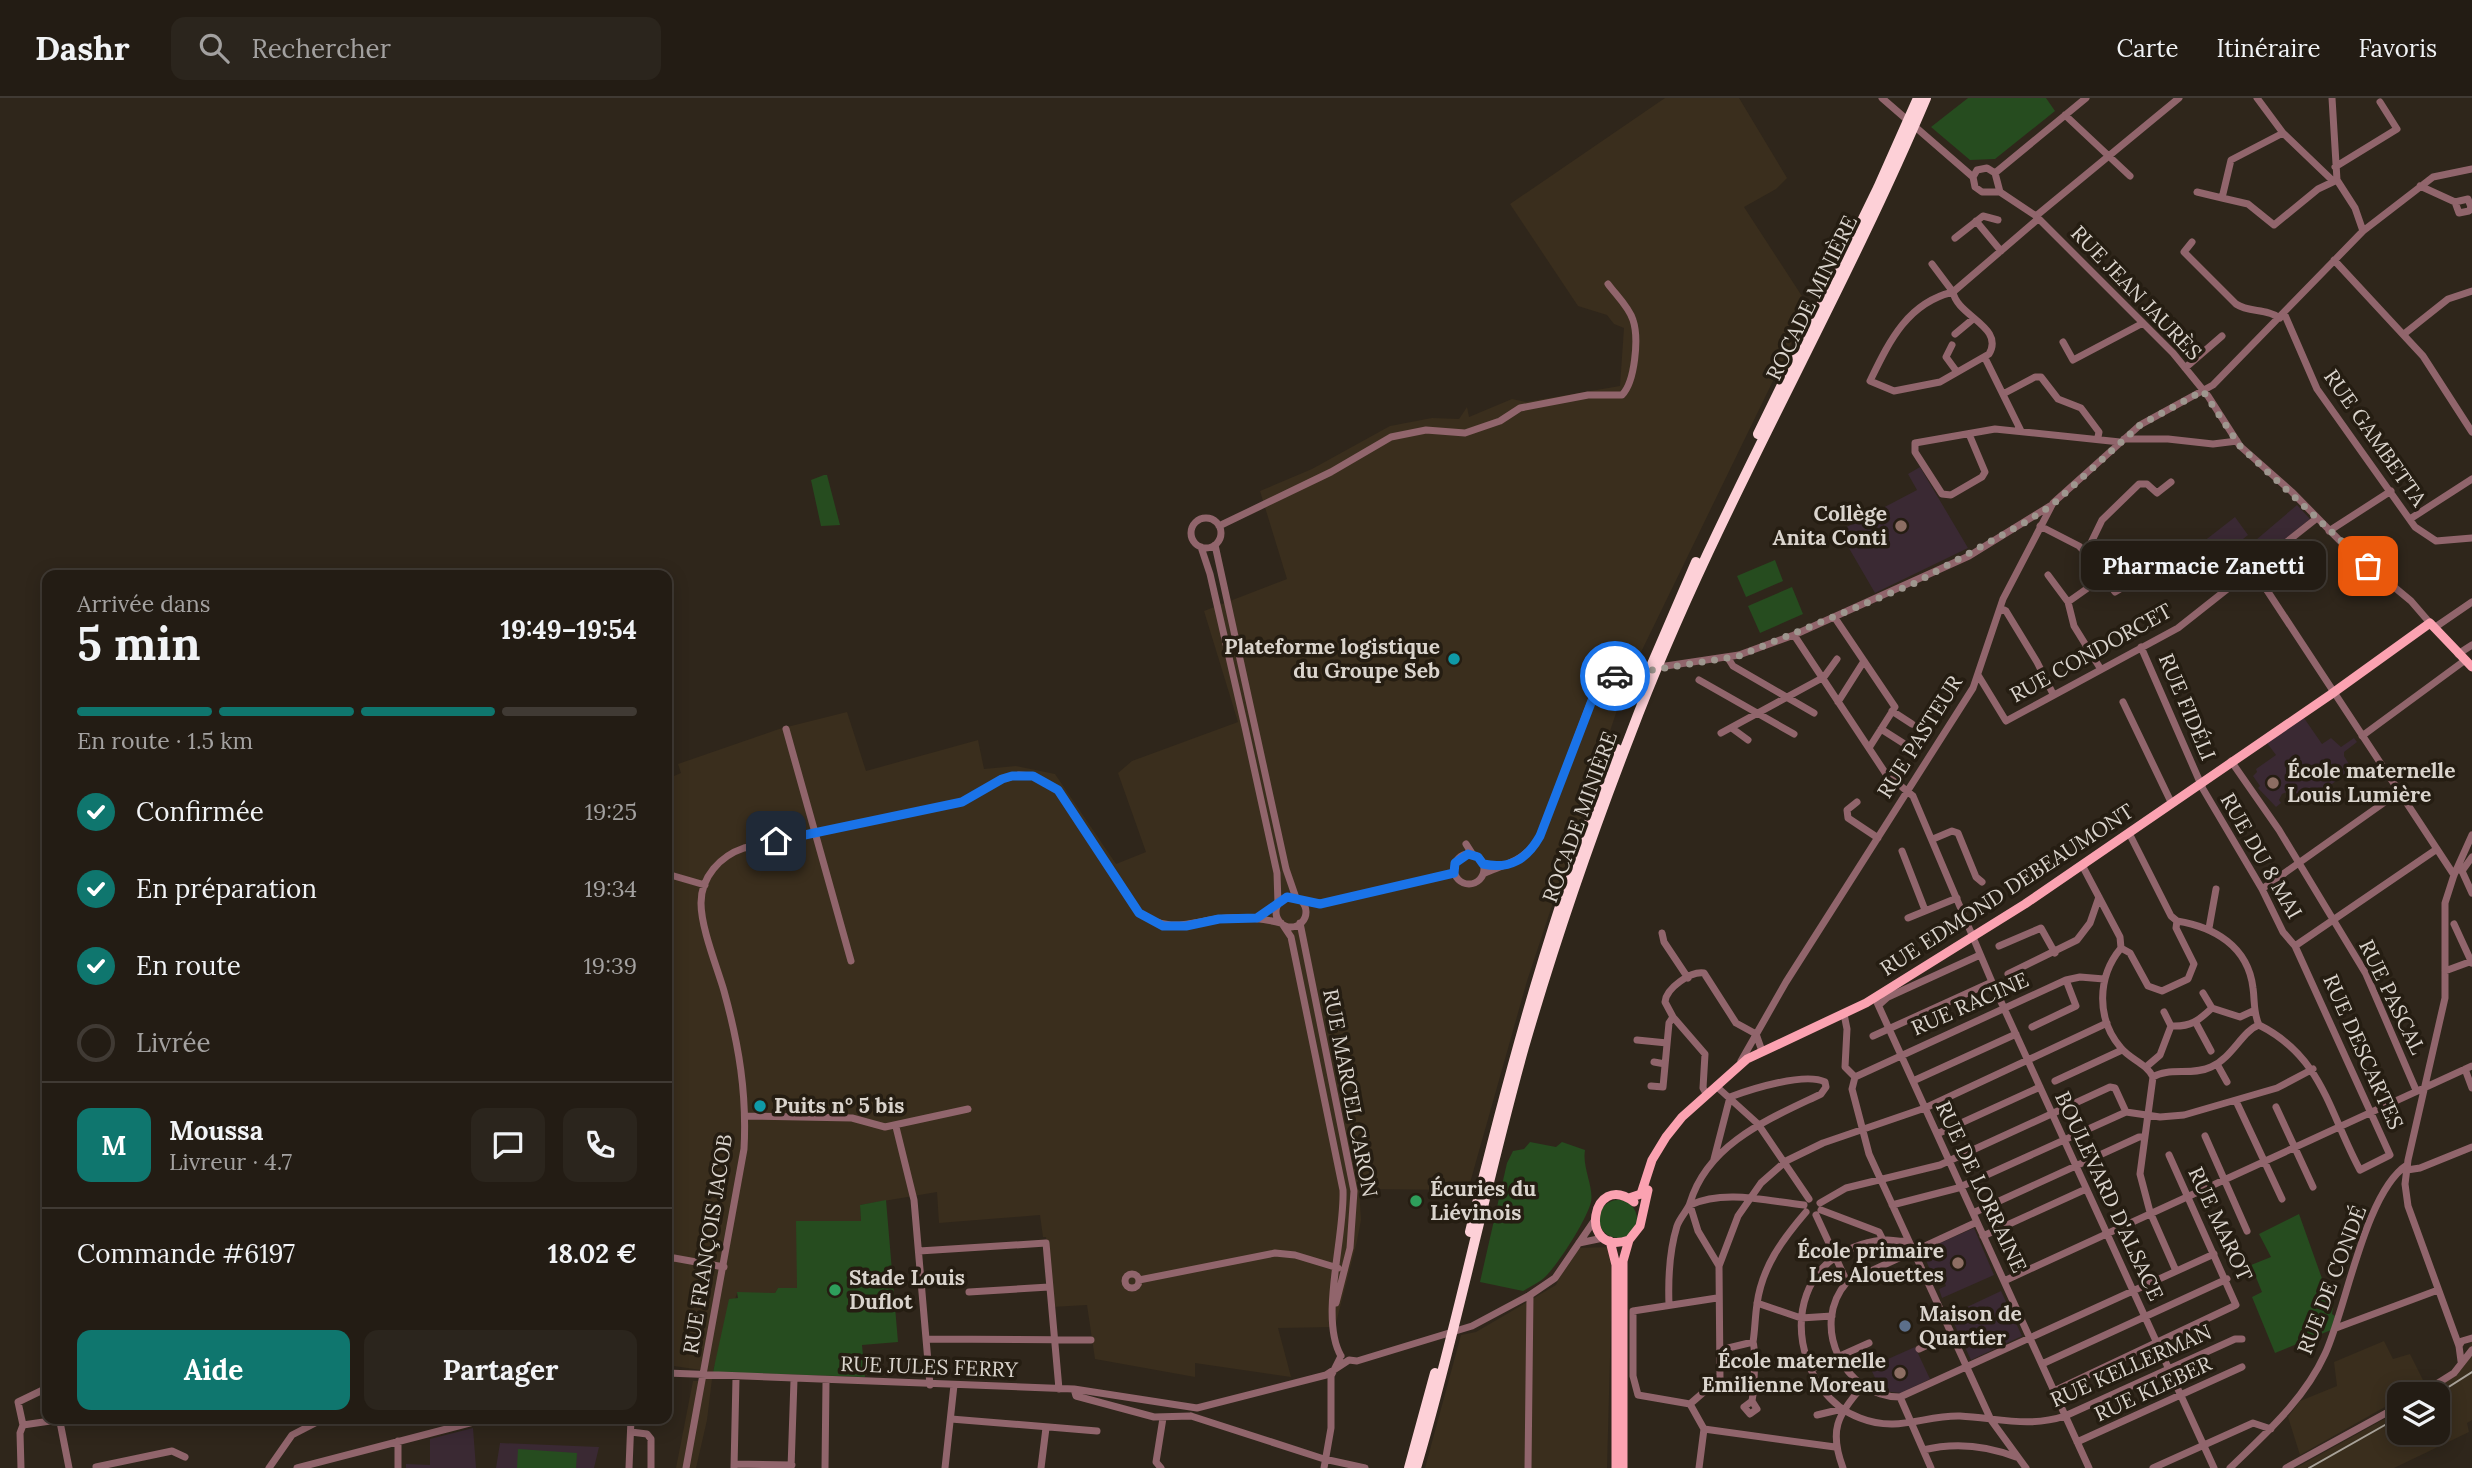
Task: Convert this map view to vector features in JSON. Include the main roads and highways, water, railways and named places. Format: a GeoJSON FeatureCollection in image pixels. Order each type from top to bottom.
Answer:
{"type":"FeatureCollection","features":[{"type":"Feature","properties":{"kind":"highway","name":"ROCADE MINIÈRE"},"geometry":{"type":"LineString","coordinates":[[1453,1320],[1516,1048],[1549,937],[1596,800],[1687,581],[1878,188],[1917,98]]}},
{"type":"Feature","properties":{"kind":"highway","name":"ROCADE MINIÈRE"},"geometry":{"type":"LineString","coordinates":[[1410,1468],[1453,1320],[1527,1037],[1578,876],[1628,740],[1693,584],[1866,232],[1926,98]]}},
{"type":"Feature","properties":{"kind":"main road","name":"RUE JEAN JAURÈS"},"geometry":{"type":"LineString","coordinates":[[2432,626],[2465,661]]}},
{"type":"Feature","properties":{"kind":"main road","name":"RUE EDMOND DEBEAUMONT"},"geometry":{"type":"LineString","coordinates":[[1629,1198],[1641,1194],[1657,1152],[1682,1118],[1738,1067],[1759,1053],[1877,1001],[2432,626]]}},
{"type":"Feature","properties":{"kind":"main road"},"geometry":{"type":"LineString","coordinates":[[1623,1468],[1623,1261],[1629,1240],[1640,1226],[1657,1152]]}},
{"type":"Feature","properties":{"kind":"main road"},"geometry":{"type":"LineString","coordinates":[[1616,1468],[1616,1265],[1607,1239],[1594,1221],[1596,1209],[1603,1200],[1618,1195],[1629,1198],[1641,1213]]}},
{"type":"Feature","properties":{"kind":"main road"},"geometry":{"type":"LineString","coordinates":[[1607,1239],[1629,1240]]}},
{"type":"Feature","properties":{"kind":"railway"},"geometry":{"type":"LineString","coordinates":[[2450,1386],[2472,1372]]}},
{"type":"Feature","properties":{"kind":"railway"},"geometry":{"type":"LineString","coordinates":[[2309,1468],[2387,1424]]}},
{"type":"Feature","properties":{"kind":"place","name":"Collège Anita Conti"},"geometry":{"type":"Point","coordinates":[1901,526]}},
{"type":"Feature","properties":{"kind":"place","name":"Pharmacie Zanetti"},"geometry":{"type":"Point","coordinates":[2368,566]}},
{"type":"Feature","properties":{"kind":"place","name":"Plateforme logistique du Groupe Seb"},"geometry":{"type":"Point","coordinates":[1454,659]}},
{"type":"Feature","properties":{"kind":"place","name":"École maternelle Louis Lumière"},"geometry":{"type":"Point","coordinates":[2273,783]}},
{"type":"Feature","properties":{"kind":"place","name":"Puits n° 5 bis"},"geometry":{"type":"Point","coordinates":[760,1106]}},
{"type":"Feature","properties":{"kind":"place","name":"Écuries du Liévinois"},"geometry":{"type":"Point","coordinates":[1416,1201]}},
{"type":"Feature","properties":{"kind":"place","name":"École primaire Les Alouettes"},"geometry":{"type":"Point","coordinates":[1958,1263]}},
{"type":"Feature","properties":{"kind":"place","name":"Stade Louis Duflot"},"geometry":{"type":"Point","coordinates":[835,1290]}},
{"type":"Feature","properties":{"kind":"place","name":"Maison de Quartier"},"geometry":{"type":"Point","coordinates":[1905,1326]}},
{"type":"Feature","properties":{"kind":"place","name":"École maternelle Emilienne Moreau"},"geometry":{"type":"Point","coordinates":[1900,1373]}}]}
